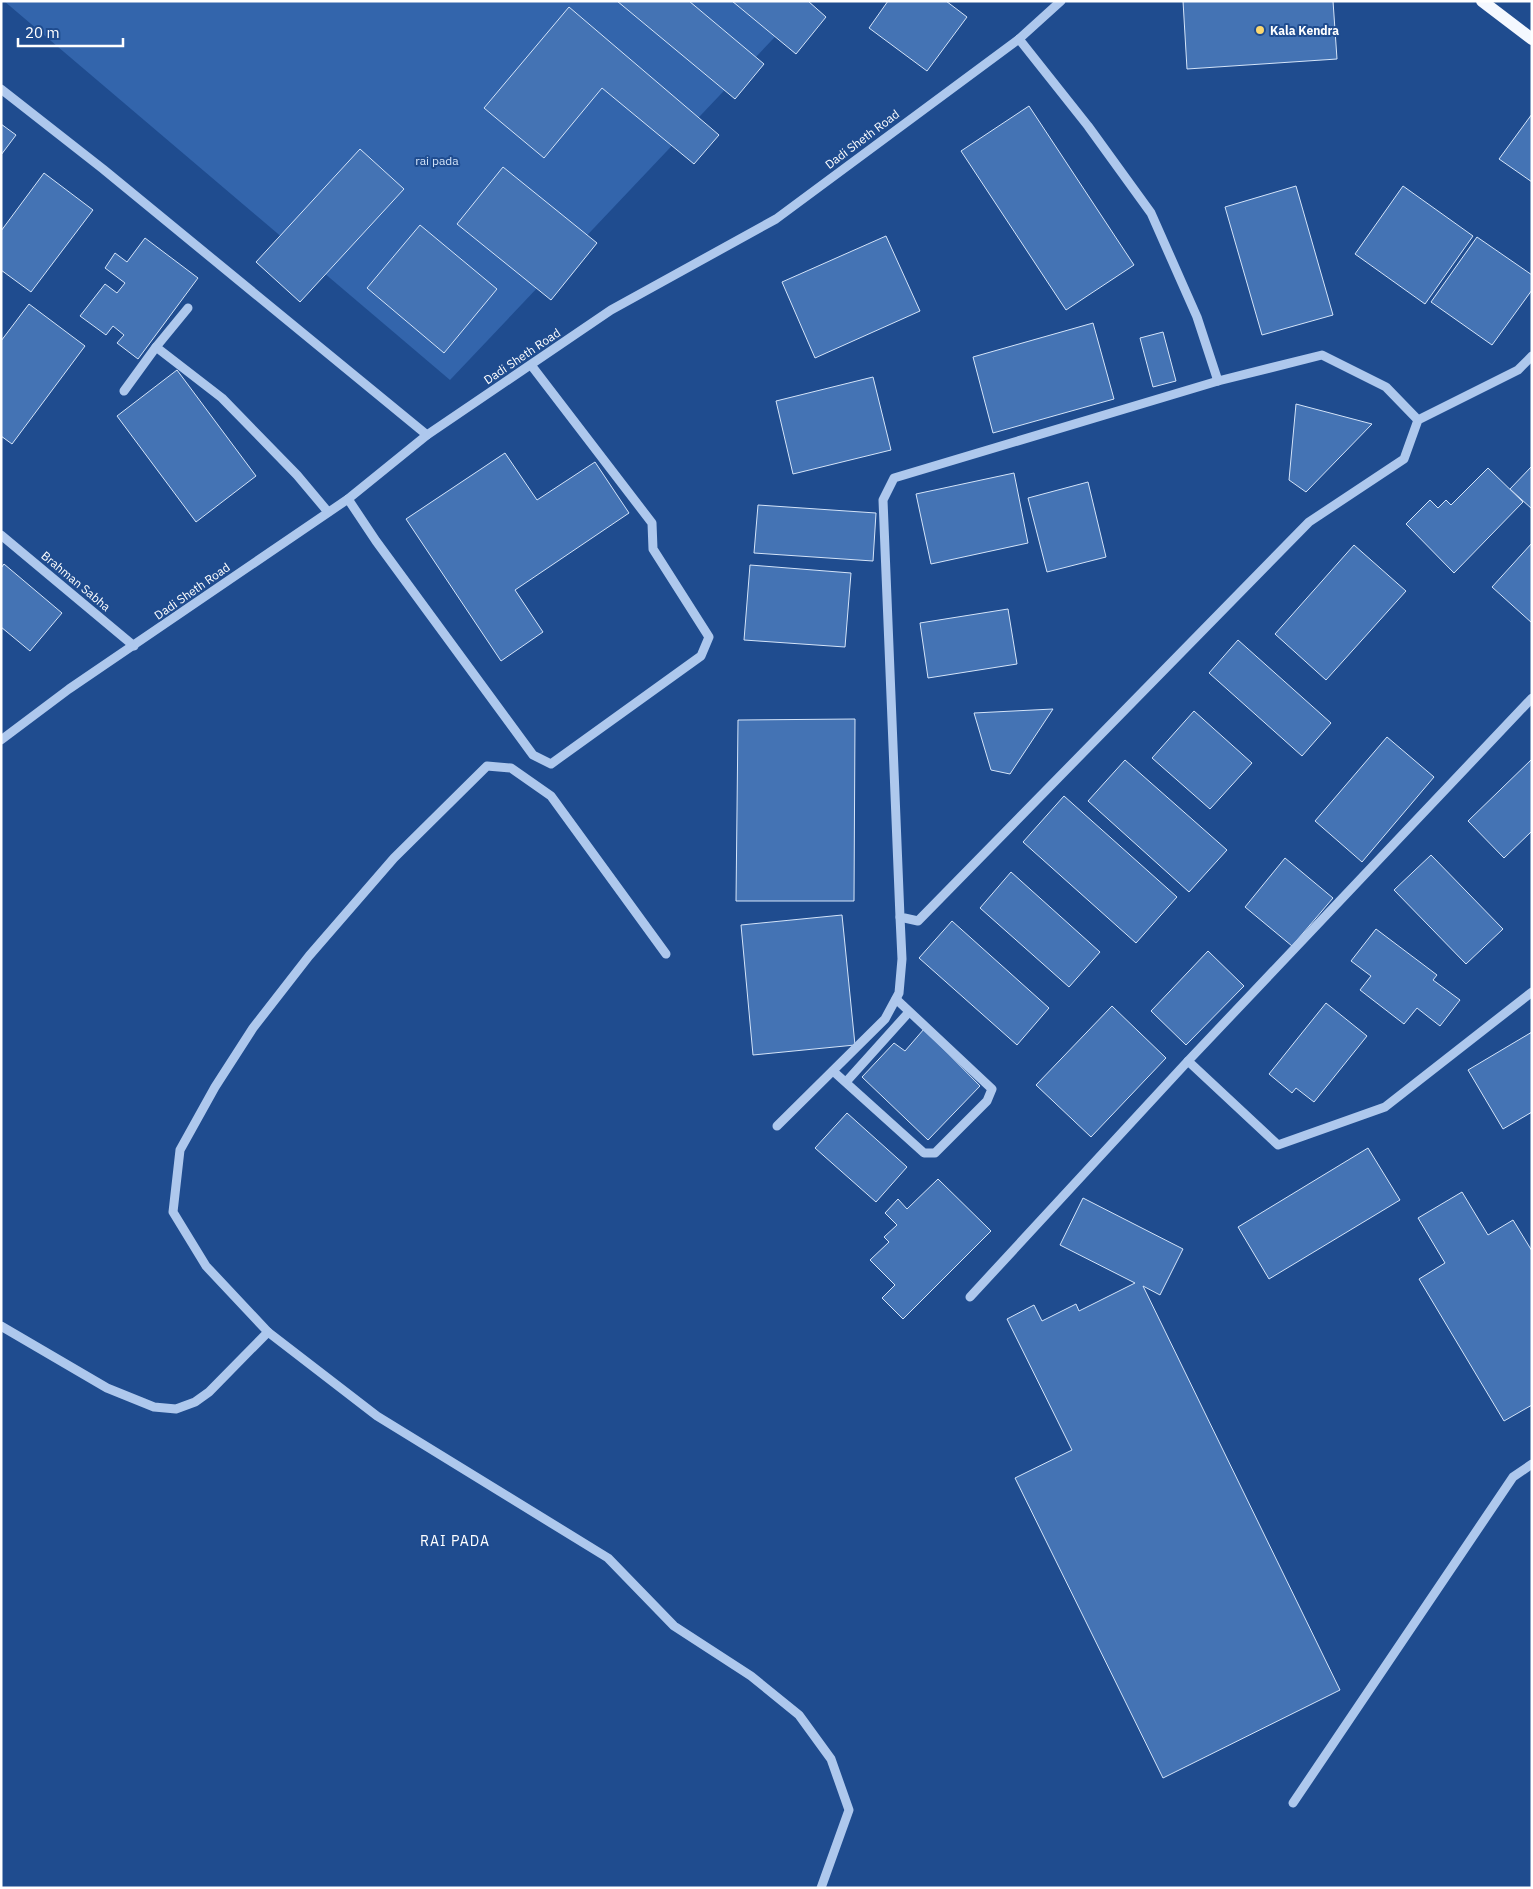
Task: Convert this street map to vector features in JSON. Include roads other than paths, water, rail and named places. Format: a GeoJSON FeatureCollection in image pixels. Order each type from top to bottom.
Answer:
{"type":"FeatureCollection","features":[{"type":"Feature","properties":{"kind":"main road"},"geometry":{"type":"LineString","coordinates":[[1482,1],[1532,38]]}},
{"type":"Feature","properties":{"kind":"street","name":"Dadi Sheth Road"},"geometry":{"type":"LineString","coordinates":[[1,740],[70,689],[348,500],[428,435],[611,310],[776,219],[1019,38],[1061,1]]}},
{"type":"Feature","properties":{"kind":"street"},"geometry":{"type":"LineString","coordinates":[[1019,38],[1088,126],[1150,214],[1197,317],[1218,381]]}},
{"type":"Feature","properties":{"kind":"street"},"geometry":{"type":"LineString","coordinates":[[1,89],[111,175],[428,435]]}},
{"type":"Feature","properties":{"kind":"street"},"geometry":{"type":"LineString","coordinates":[[124,391],[156,347],[188,308]]}},
{"type":"Feature","properties":{"kind":"street"},"geometry":{"type":"LineString","coordinates":[[156,347],[222,398],[297,475],[328,512]]}},
{"type":"Feature","properties":{"kind":"street"},"geometry":{"type":"LineString","coordinates":[[777,1126],[884,1019],[899,993],[902,959],[883,500],[894,478],[1218,381],[1322,355],[1386,387],[1418,420]]}},
{"type":"Feature","properties":{"kind":"street"},"geometry":{"type":"LineString","coordinates":[[900,918],[918,921],[1309,522],[1404,459],[1418,420],[1518,370],[1532,356]]}},
{"type":"Feature","properties":{"kind":"street"},"geometry":{"type":"LineString","coordinates":[[348,500],[533,755],[551,764],[701,656],[709,637],[653,549],[652,524],[531,364]]}},
{"type":"Feature","properties":{"kind":"street","name":"Brahman Sabha"},"geometry":{"type":"LineString","coordinates":[[1,535],[134,646]]}},
{"type":"Feature","properties":{"kind":"street"},"geometry":{"type":"LineString","coordinates":[[970,1297],[1188,1061],[1532,698]]}},
{"type":"Feature","properties":{"kind":"street"},"geometry":{"type":"LineString","coordinates":[[666,954],[551,796],[511,768],[487,766],[394,858],[309,956],[253,1028],[215,1087],[180,1150],[173,1212],[206,1266],[268,1332],[377,1416],[608,1558],[674,1626],[750,1676],[799,1715],[831,1759],[849,1810],[821,1888]]}},
{"type":"Feature","properties":{"kind":"street"},"geometry":{"type":"LineString","coordinates":[[1188,1061],[1278,1145],[1385,1108],[1532,992]]}},
{"type":"Feature","properties":{"kind":"street"},"geometry":{"type":"LineString","coordinates":[[833,1070],[924,1153],[935,1152],[987,1101],[992,1089],[896,999]]}},
{"type":"Feature","properties":{"kind":"street"},"geometry":{"type":"LineString","coordinates":[[846,1082],[909,1012]]}},
{"type":"Feature","properties":{"kind":"street"},"geometry":{"type":"LineString","coordinates":[[1,1326],[107,1388],[154,1407],[176,1409],[195,1402],[209,1392],[268,1332]]}},
{"type":"Feature","properties":{"kind":"street"},"geometry":{"type":"LineString","coordinates":[[1293,1803],[1513,1477],[1532,1464]]}},
{"type":"Feature","properties":{"kind":"place","name":"Kala Kendra"},"geometry":{"type":"Point","coordinates":[1260,30]}},
{"type":"Feature","properties":{"kind":"district","name":"RAI PADA"},"geometry":{"type":"Point","coordinates":[455,1541]}},
{"type":"Feature","properties":{"kind":"park label","name":"rai pada"},"geometry":{"type":"Point","coordinates":[437,160]}}]}
